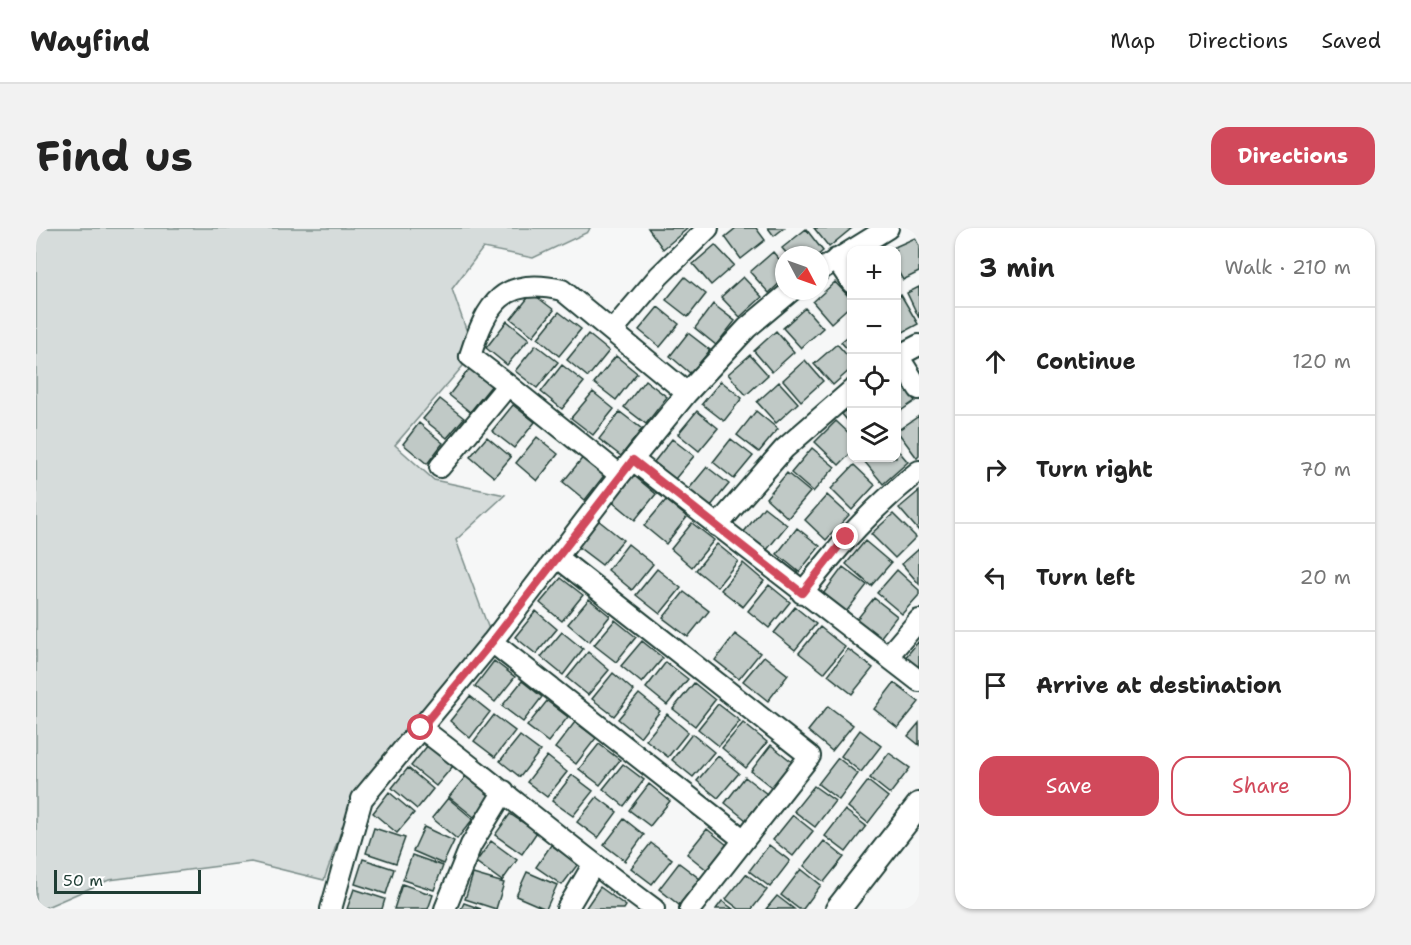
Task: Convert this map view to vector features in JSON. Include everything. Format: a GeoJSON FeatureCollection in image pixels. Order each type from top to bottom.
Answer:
{"type":"FeatureCollection","features":[{"type":"Feature","properties":{"kind":"street"},"geometry":{"type":"LineString","coordinates":[[612,331],[659,276],[708,228]]}},
{"type":"Feature","properties":{"kind":"street"},"geometry":{"type":"LineString","coordinates":[[829,264],[888,228]]}},
{"type":"Feature","properties":{"kind":"street"},"geometry":{"type":"LineString","coordinates":[[829,266],[847,279]]}},
{"type":"Feature","properties":{"kind":"street"},"geometry":{"type":"LineString","coordinates":[[620,475],[470,356],[481,321],[508,290],[536,284],[562,290],[687,393]]}},
{"type":"Feature","properties":{"kind":"street"},"geometry":{"type":"LineString","coordinates":[[331,909],[362,799],[492,642],[620,475],[687,393],[747,328],[780,300]]}},
{"type":"Feature","properties":{"kind":"street"},"geometry":{"type":"LineString","coordinates":[[899,354],[919,345]]}},
{"type":"Feature","properties":{"kind":"street"},"geometry":{"type":"LineString","coordinates":[[901,361],[919,388]]}},
{"type":"Feature","properties":{"kind":"street"},"geometry":{"type":"LineString","coordinates":[[440,466],[508,385]]}},
{"type":"Feature","properties":{"kind":"street"},"geometry":{"type":"LineString","coordinates":[[717,526],[784,449],[847,394]]}},
{"type":"Feature","properties":{"kind":"street"},"geometry":{"type":"LineString","coordinates":[[633,460],[802,593],[919,681]]}},
{"type":"Feature","properties":{"kind":"street"},"geometry":{"type":"LineString","coordinates":[[802,593],[846,537],[888,495],[919,471]]}},
{"type":"Feature","properties":{"kind":"street"},"geometry":{"type":"LineString","coordinates":[[557,557],[810,756],[690,909]]}},
{"type":"Feature","properties":{"kind":"street"},"geometry":{"type":"LineString","coordinates":[[888,656],[919,620]]}},
{"type":"Feature","properties":{"kind":"street"},"geometry":{"type":"LineString","coordinates":[[492,642],[744,840]]}},
{"type":"Feature","properties":{"kind":"street"},"geometry":{"type":"LineString","coordinates":[[421,728],[504,791],[593,865],[654,909]]}},
{"type":"Feature","properties":{"kind":"street"},"geometry":{"type":"LineString","coordinates":[[445,909],[471,845],[504,791]]}},
{"type":"Feature","properties":{"kind":"street"},"geometry":{"type":"LineString","coordinates":[[838,909],[919,806]]}},
{"type":"Feature","properties":{"kind":"street"},"geometry":{"type":"LineString","coordinates":[[567,909],[593,865]]}},
{"type":"Feature","properties":{"kind":"shaded area"},"geometry":{"type":"Polygon","coordinates":[[[36,228],[590,228],[588,232],[533,258],[483,248],[452,289],[467,332],[463,366],[395,445],[434,480],[505,495],[456,540],[490,632],[353,797],[324,880],[251,862],[109,880],[42,909],[36,909],[36,228]]]}},
{"type":"Feature","properties":{"kind":"building"},"geometry":{"type":"Polygon","coordinates":[[[648,228],[686,228],[687,229],[663,249],[648,228]]]}},
{"type":"Feature","properties":{"kind":"building"},"geometry":{"type":"Polygon","coordinates":[[[736,228],[756,228],[765,240],[741,259],[725,237],[736,228]]]}},
{"type":"Feature","properties":{"kind":"building"},"geometry":{"type":"Polygon","coordinates":[[[768,228],[784,228],[774,236],[768,228]]]}},
{"type":"Feature","properties":{"kind":"building"},"geometry":{"type":"Polygon","coordinates":[[[814,228],[852,228],[829,247],[814,228]]]}},
{"type":"Feature","properties":{"kind":"building"},"geometry":{"type":"Polygon","coordinates":[[[806,229],[819,246],[785,246],[806,229]]]}},
{"type":"Feature","properties":{"kind":"building"},"geometry":{"type":"Polygon","coordinates":[[[915,238],[919,246],[919,272],[903,280],[901,246],[897,246],[915,238]]]}},
{"type":"Feature","properties":{"kind":"building"},"geometry":{"type":"Polygon","coordinates":[[[715,245],[734,265],[711,285],[693,264],[715,245]]]}},
{"type":"Feature","properties":{"kind":"building"},"geometry":{"type":"Polygon","coordinates":[[[773,252],[775,254],[775,287],[769,293],[750,272],[773,252]]]}},
{"type":"Feature","properties":{"kind":"building"},"geometry":{"type":"Polygon","coordinates":[[[685,277],[706,294],[688,317],[666,300],[685,277]]]}},
{"type":"Feature","properties":{"kind":"building"},"geometry":{"type":"Polygon","coordinates":[[[743,277],[762,297],[740,317],[721,297],[743,277]]]}},
{"type":"Feature","properties":{"kind":"building"},"geometry":{"type":"Polygon","coordinates":[[[835,282],[847,295],[847,309],[831,323],[813,302],[829,300],[829,287],[835,282]]]}},
{"type":"Feature","properties":{"kind":"building"},"geometry":{"type":"Polygon","coordinates":[[[919,287],[919,318],[907,293],[919,287]]]}},
{"type":"Feature","properties":{"kind":"building"},"geometry":{"type":"Polygon","coordinates":[[[532,293],[554,310],[533,336],[511,319],[532,293]]]}},
{"type":"Feature","properties":{"kind":"building"},"geometry":{"type":"Polygon","coordinates":[[[901,295],[918,324],[901,333],[901,295]]]}},
{"type":"Feature","properties":{"kind":"building"},"geometry":{"type":"Polygon","coordinates":[[[713,304],[735,321],[716,345],[695,328],[713,304]]]}},
{"type":"Feature","properties":{"kind":"building"},"geometry":{"type":"Polygon","coordinates":[[[658,307],[679,324],[660,347],[639,330],[658,307]]]}},
{"type":"Feature","properties":{"kind":"building"},"geometry":{"type":"Polygon","coordinates":[[[805,308],[823,328],[801,348],[783,328],[805,308]]]}},
{"type":"Feature","properties":{"kind":"building"},"geometry":{"type":"Polygon","coordinates":[[[559,312],[581,329],[559,356],[538,338],[559,312]]]}},
{"type":"Feature","properties":{"kind":"building"},"geometry":{"type":"Polygon","coordinates":[[[507,321],[529,339],[507,365],[486,348],[507,321]]]}},
{"type":"Feature","properties":{"kind":"building"},"geometry":{"type":"Polygon","coordinates":[[[776,331],[794,352],[772,372],[754,351],[776,331]]]}},
{"type":"Feature","properties":{"kind":"building"},"geometry":{"type":"Polygon","coordinates":[[[688,333],[710,350],[691,374],[670,356],[688,333]]]}},
{"type":"Feature","properties":{"kind":"building"},"geometry":{"type":"Polygon","coordinates":[[[588,334],[609,351],[588,377],[567,360],[588,334]]]}},
{"type":"Feature","properties":{"kind":"building"},"geometry":{"type":"Polygon","coordinates":[[[847,337],[847,349],[841,342],[847,337]]]}},
{"type":"Feature","properties":{"kind":"building"},"geometry":{"type":"Polygon","coordinates":[[[837,344],[847,355],[847,372],[833,385],[814,364],[837,344]]]}},
{"type":"Feature","properties":{"kind":"building"},"geometry":{"type":"Polygon","coordinates":[[[536,345],[558,362],[537,388],[515,371],[536,345]]]}},
{"type":"Feature","properties":{"kind":"building"},"geometry":{"type":"Polygon","coordinates":[[[750,355],[768,375],[746,395],[728,374],[750,355]]]}},
{"type":"Feature","properties":{"kind":"building"},"geometry":{"type":"Polygon","coordinates":[[[616,356],[637,373],[616,400],[594,383],[616,356]]]}},
{"type":"Feature","properties":{"kind":"building"},"geometry":{"type":"Polygon","coordinates":[[[805,360],[823,381],[801,401],[783,380],[805,360]]]}},
{"type":"Feature","properties":{"kind":"building"},"geometry":{"type":"Polygon","coordinates":[[[562,365],[584,382],[562,409],[541,392],[562,365]]]}},
{"type":"Feature","properties":{"kind":"building"},"geometry":{"type":"Polygon","coordinates":[[[470,368],[492,385],[470,412],[449,395],[470,368]]]}},
{"type":"Feature","properties":{"kind":"building"},"geometry":{"type":"Polygon","coordinates":[[[645,380],[667,397],[646,424],[624,407],[645,380]]]}},
{"type":"Feature","properties":{"kind":"building"},"geometry":{"type":"Polygon","coordinates":[[[721,381],[742,398],[724,421],[702,404],[721,381]]]}},
{"type":"Feature","properties":{"kind":"building"},"geometry":{"type":"Polygon","coordinates":[[[901,381],[915,401],[901,411],[901,381]]]}},
{"type":"Feature","properties":{"kind":"building"},"geometry":{"type":"Polygon","coordinates":[[[779,382],[798,403],[776,423],[757,402],[779,382]]]}},
{"type":"Feature","properties":{"kind":"building"},"geometry":{"type":"Polygon","coordinates":[[[593,392],[614,409],[593,435],[571,418],[593,392]]]}},
{"type":"Feature","properties":{"kind":"building"},"geometry":{"type":"Polygon","coordinates":[[[440,399],[464,418],[447,438],[423,419],[440,399]]]}},
{"type":"Feature","properties":{"kind":"building"},"geometry":{"type":"Polygon","coordinates":[[[513,405],[535,422],[514,448],[492,431],[513,405]]]}},
{"type":"Feature","properties":{"kind":"building"},"geometry":{"type":"Polygon","coordinates":[[[847,410],[847,420],[842,414],[847,410]]]}},
{"type":"Feature","properties":{"kind":"building"},"geometry":{"type":"Polygon","coordinates":[[[697,411],[718,428],[699,451],[678,434],[697,411]]]}},
{"type":"Feature","properties":{"kind":"building"},"geometry":{"type":"Polygon","coordinates":[[[756,411],[778,429],[759,452],[737,435],[756,411]]]}},
{"type":"Feature","properties":{"kind":"building"},"geometry":{"type":"Polygon","coordinates":[[[620,412],[642,429],[621,456],[599,439],[620,412]]]}},
{"type":"Feature","properties":{"kind":"building"},"geometry":{"type":"Polygon","coordinates":[[[919,416],[919,456],[917,458],[901,436],[901,428],[919,416]]]}},
{"type":"Feature","properties":{"kind":"building"},"geometry":{"type":"Polygon","coordinates":[[[836,421],[847,431],[847,457],[839,465],[815,442],[836,421]]]}},
{"type":"Feature","properties":{"kind":"building"},"geometry":{"type":"Polygon","coordinates":[[[419,423],[443,443],[427,464],[403,444],[419,423]]]}},
{"type":"Feature","properties":{"kind":"building"},"geometry":{"type":"Polygon","coordinates":[[[487,437],[511,457],[494,477],[470,457],[487,437]]]}},
{"type":"Feature","properties":{"kind":"building"},"geometry":{"type":"Polygon","coordinates":[[[537,437],[558,454],[537,481],[516,463],[537,437]]]}},
{"type":"Feature","properties":{"kind":"building"},"geometry":{"type":"Polygon","coordinates":[[[672,439],[694,456],[675,479],[654,462],[672,439]]]}},
{"type":"Feature","properties":{"kind":"building"},"geometry":{"type":"Polygon","coordinates":[[[731,439],[753,456],[734,479],[713,462],[731,439]]]}},
{"type":"Feature","properties":{"kind":"building"},"geometry":{"type":"Polygon","coordinates":[[[812,448],[835,467],[813,492],[791,473],[812,448]]]}},
{"type":"Feature","properties":{"kind":"building"},"geometry":{"type":"Polygon","coordinates":[[[901,454],[908,462],[883,484],[865,462],[901,462],[901,454]]]}},
{"type":"Feature","properties":{"kind":"building"},"geometry":{"type":"Polygon","coordinates":[[[584,456],[606,473],[585,500],[563,482],[584,456]]]}},
{"type":"Feature","properties":{"kind":"building"},"geometry":{"type":"Polygon","coordinates":[[[854,465],[875,485],[852,510],[831,489],[854,465]]]}},
{"type":"Feature","properties":{"kind":"building"},"geometry":{"type":"Polygon","coordinates":[[[707,467],[729,484],[710,507],[688,490],[707,467]]]}},
{"type":"Feature","properties":{"kind":"building"},"geometry":{"type":"Polygon","coordinates":[[[787,473],[810,492],[788,518],[766,498],[787,473]]]}},
{"type":"Feature","properties":{"kind":"building"},"geometry":{"type":"Polygon","coordinates":[[[632,474],[656,494],[635,520],[611,500],[632,474]]]}},
{"type":"Feature","properties":{"kind":"building"},"geometry":{"type":"Polygon","coordinates":[[[919,491],[919,531],[899,508],[919,491]]]}},
{"type":"Feature","properties":{"kind":"building"},"geometry":{"type":"Polygon","coordinates":[[[827,495],[849,515],[826,540],[805,520],[827,495]]]}},
{"type":"Feature","properties":{"kind":"building"},"geometry":{"type":"Polygon","coordinates":[[[666,500],[687,517],[666,544],[644,526],[666,500]]]}},
{"type":"Feature","properties":{"kind":"building"},"geometry":{"type":"Polygon","coordinates":[[[764,507],[787,525],[766,551],[743,533],[764,507]]]}},
{"type":"Feature","properties":{"kind":"building"},"geometry":{"type":"Polygon","coordinates":[[[893,514],[916,537],[895,558],[871,534],[893,514]]]}},
{"type":"Feature","properties":{"kind":"building"},"geometry":{"type":"Polygon","coordinates":[[[598,520],[623,540],[602,565],[577,546],[598,520]]]}},
{"type":"Feature","properties":{"kind":"building"},"geometry":{"type":"Polygon","coordinates":[[[692,523],[714,540],[692,567],[671,549],[692,523]]]}},
{"type":"Feature","properties":{"kind":"building"},"geometry":{"type":"Polygon","coordinates":[[[797,528],[820,546],[799,572],[777,554],[797,528]]]}},
{"type":"Feature","properties":{"kind":"building"},"geometry":{"type":"Polygon","coordinates":[[[865,541],[891,563],[871,586],[846,564],[865,541]]]}},
{"type":"Feature","properties":{"kind":"building"},"geometry":{"type":"Polygon","coordinates":[[[628,544],[653,564],[632,590],[608,570],[628,544]]]}},
{"type":"Feature","properties":{"kind":"building"},"geometry":{"type":"Polygon","coordinates":[[[717,544],[738,561],[717,587],[696,570],[717,544]]]}},
{"type":"Feature","properties":{"kind":"building"},"geometry":{"type":"Polygon","coordinates":[[[919,549],[919,584],[902,564],[919,549]]]}},
{"type":"Feature","properties":{"kind":"building"},"geometry":{"type":"Polygon","coordinates":[[[743,563],[764,581],[743,607],[721,590],[743,563]]]}},
{"type":"Feature","properties":{"kind":"building"},"geometry":{"type":"Polygon","coordinates":[[[843,567],[867,585],[846,612],[823,594],[843,567]]]}},
{"type":"Feature","properties":{"kind":"building"},"geometry":{"type":"Polygon","coordinates":[[[657,569],[681,588],[660,614],[636,595],[657,569]]]}},
{"type":"Feature","properties":{"kind":"building"},"geometry":{"type":"Polygon","coordinates":[[[897,570],[919,590],[919,595],[902,614],[877,593],[897,570]]]}},
{"type":"Feature","properties":{"kind":"building"},"geometry":{"type":"Polygon","coordinates":[[[561,578],[583,595],[562,621],[540,603],[561,578]]]}},
{"type":"Feature","properties":{"kind":"building"},"geometry":{"type":"Polygon","coordinates":[[[769,585],[790,602],[769,628],[748,611],[769,585]]]}},
{"type":"Feature","properties":{"kind":"building"},"geometry":{"type":"Polygon","coordinates":[[[684,592],[709,611],[688,637],[663,618],[684,592]]]}},
{"type":"Feature","properties":{"kind":"building"},"geometry":{"type":"Polygon","coordinates":[[[874,598],[897,616],[877,642],[853,624],[874,598]]]}},
{"type":"Feature","properties":{"kind":"building"},"geometry":{"type":"Polygon","coordinates":[[[589,599],[610,616],[589,642],[568,624],[589,599]]]}},
{"type":"Feature","properties":{"kind":"building"},"geometry":{"type":"Polygon","coordinates":[[[795,607],[816,624],[795,650],[774,633],[795,607]]]}},
{"type":"Feature","properties":{"kind":"building"},"geometry":{"type":"Polygon","coordinates":[[[536,611],[557,629],[536,654],[515,637],[536,611]]]}},
{"type":"Feature","properties":{"kind":"building"},"geometry":{"type":"Polygon","coordinates":[[[615,620],[636,637],[616,662],[594,645],[615,620]]]}},
{"type":"Feature","properties":{"kind":"building"},"geometry":{"type":"Polygon","coordinates":[[[820,627],[845,647],[824,673],[799,653],[820,627]]]}},
{"type":"Feature","properties":{"kind":"building"},"geometry":{"type":"Polygon","coordinates":[[[562,632],[583,649],[563,675],[541,657],[562,632]]]}},
{"type":"Feature","properties":{"kind":"building"},"geometry":{"type":"Polygon","coordinates":[[[735,634],[760,653],[739,679],[715,660],[735,634]]]}},
{"type":"Feature","properties":{"kind":"building"},"geometry":{"type":"Polygon","coordinates":[[[642,641],[663,658],[642,683],[621,666],[642,641]]]}},
{"type":"Feature","properties":{"kind":"building"},"geometry":{"type":"Polygon","coordinates":[[[919,641],[919,671],[904,659],[919,641]]]}},
{"type":"Feature","properties":{"kind":"building"},"geometry":{"type":"Polygon","coordinates":[[[848,649],[873,668],[852,694],[828,675],[848,649]]]}},
{"type":"Feature","properties":{"kind":"building"},"geometry":{"type":"Polygon","coordinates":[[[588,652],[609,670],[588,695],[567,678],[588,652]]]}},
{"type":"Feature","properties":{"kind":"building"},"geometry":{"type":"Polygon","coordinates":[[[764,656],[788,675],[768,701],[743,681],[764,656]]]}},
{"type":"Feature","properties":{"kind":"building"},"geometry":{"type":"Polygon","coordinates":[[[494,661],[515,677],[495,702],[475,686],[494,661]]]}},
{"type":"Feature","properties":{"kind":"building"},"geometry":{"type":"Polygon","coordinates":[[[666,662],[688,679],[667,705],[646,688],[666,662]]]}},
{"type":"Feature","properties":{"kind":"building"},"geometry":{"type":"Polygon","coordinates":[[[613,673],[634,691],[614,716],[592,699],[613,673]]]}},
{"type":"Feature","properties":{"kind":"building"},"geometry":{"type":"Polygon","coordinates":[[[522,681],[542,697],[523,722],[502,706],[522,681]]]}},
{"type":"Feature","properties":{"kind":"building"},"geometry":{"type":"Polygon","coordinates":[[[694,683],[715,700],[695,726],[673,709],[694,683]]]}},
{"type":"Feature","properties":{"kind":"building"},"geometry":{"type":"Polygon","coordinates":[[[894,683],[919,702],[898,728],[874,709],[894,683]]]}},
{"type":"Feature","properties":{"kind":"building"},"geometry":{"type":"Polygon","coordinates":[[[639,694],[660,711],[640,737],[618,719],[639,694]]]}},
{"type":"Feature","properties":{"kind":"building"},"geometry":{"type":"Polygon","coordinates":[[[470,696],[490,712],[470,738],[450,721],[470,696]]]}},
{"type":"Feature","properties":{"kind":"building"},"geometry":{"type":"Polygon","coordinates":[[[547,701],[568,717],[548,742],[527,726],[547,701]]]}},
{"type":"Feature","properties":{"kind":"building"},"geometry":{"type":"Polygon","coordinates":[[[718,704],[740,721],[719,746],[698,729],[718,704]]]}},
{"type":"Feature","properties":{"kind":"building"},"geometry":{"type":"Polygon","coordinates":[[[828,706],[853,725],[832,751],[808,731],[828,706]]]}},
{"type":"Feature","properties":{"kind":"building"},"geometry":{"type":"Polygon","coordinates":[[[667,714],[688,732],[668,757],[646,740],[667,714]]]}},
{"type":"Feature","properties":{"kind":"building"},"geometry":{"type":"Polygon","coordinates":[[[494,715],[515,731],[495,757],[474,741],[494,715]]]}},
{"type":"Feature","properties":{"kind":"building"},"geometry":{"type":"Polygon","coordinates":[[[575,722],[596,738],[576,764],[555,748],[575,722]]]}},
{"type":"Feature","properties":{"kind":"building"},"geometry":{"type":"Polygon","coordinates":[[[743,723],[767,742],[746,768],[722,748],[743,723]]]}},
{"type":"Feature","properties":{"kind":"building"},"geometry":{"type":"Polygon","coordinates":[[[919,723],[919,745],[908,736],[919,723]]]}},
{"type":"Feature","properties":{"kind":"building"},"geometry":{"type":"Polygon","coordinates":[[[860,730],[881,746],[861,772],[841,756],[860,730]]]}},
{"type":"Feature","properties":{"kind":"building"},"geometry":{"type":"Polygon","coordinates":[[[692,734],[714,752],[693,777],[672,760],[692,734]]]}},
{"type":"Feature","properties":{"kind":"building"},"geometry":{"type":"Polygon","coordinates":[[[520,736],[540,751],[520,777],[500,761],[520,736]]]}},
{"type":"Feature","properties":{"kind":"building"},"geometry":{"type":"Polygon","coordinates":[[[599,744],[620,760],[600,785],[579,769],[599,744]]]}},
{"type":"Feature","properties":{"kind":"building"},"geometry":{"type":"Polygon","coordinates":[[[428,745],[453,766],[436,786],[411,766],[428,745]]]}},
{"type":"Feature","properties":{"kind":"building"},"geometry":{"type":"Polygon","coordinates":[[[771,745],[796,765],[775,790],[751,771],[771,745]]]}},
{"type":"Feature","properties":{"kind":"building"},"geometry":{"type":"Polygon","coordinates":[[[889,753],[910,768],[890,794],[870,778],[889,753]]]}},
{"type":"Feature","properties":{"kind":"building"},"geometry":{"type":"Polygon","coordinates":[[[547,756],[567,772],[547,797],[527,782],[547,756]]]}},
{"type":"Feature","properties":{"kind":"building"},"geometry":{"type":"Polygon","coordinates":[[[718,756],[739,773],[718,798],[697,781],[718,756]]]}},
{"type":"Feature","properties":{"kind":"building"},"geometry":{"type":"Polygon","coordinates":[[[838,758],[858,774],[839,800],[818,784],[838,758]]]}},
{"type":"Feature","properties":{"kind":"building"},"geometry":{"type":"Polygon","coordinates":[[[623,764],[644,780],[624,806],[603,789],[623,764]]]}},
{"type":"Feature","properties":{"kind":"building"},"geometry":{"type":"Polygon","coordinates":[[[408,768],[433,789],[417,809],[392,788],[408,768]]]}},
{"type":"Feature","properties":{"kind":"building"},"geometry":{"type":"Polygon","coordinates":[[[572,775],[593,791],[573,816],[552,801],[572,775]]]}},
{"type":"Feature","properties":{"kind":"building"},"geometry":{"type":"Polygon","coordinates":[[[466,776],[491,797],[474,817],[449,797],[466,776]]]}},
{"type":"Feature","properties":{"kind":"building"},"geometry":{"type":"Polygon","coordinates":[[[745,777],[767,794],[746,820],[725,803],[745,777]]]}},
{"type":"Feature","properties":{"kind":"building"},"geometry":{"type":"Polygon","coordinates":[[[868,781],[888,797],[868,823],[848,807],[868,781]]]}},
{"type":"Feature","properties":{"kind":"building"},"geometry":{"type":"Polygon","coordinates":[[[649,784],[670,801],[650,826],[629,810],[649,784]]]}},
{"type":"Feature","properties":{"kind":"building"},"geometry":{"type":"Polygon","coordinates":[[[814,786],[835,801],[815,827],[794,811],[814,786]]]}},
{"type":"Feature","properties":{"kind":"building"},"geometry":{"type":"Polygon","coordinates":[[[389,792],[414,813],[397,833],[373,813],[389,792]]]}},
{"type":"Feature","properties":{"kind":"building"},"geometry":{"type":"Polygon","coordinates":[[[597,797],[617,812],[598,838],[577,822],[597,797]]]}},
{"type":"Feature","properties":{"kind":"building"},"geometry":{"type":"Polygon","coordinates":[[[448,798],[473,819],[457,839],[432,818],[448,798]]]}},
{"type":"Feature","properties":{"kind":"building"},"geometry":{"type":"Polygon","coordinates":[[[845,810],[866,826],[846,852],[825,836],[845,810]]]}},
{"type":"Feature","properties":{"kind":"building"},"geometry":{"type":"Polygon","coordinates":[[[510,814],[537,832],[522,854],[495,835],[510,814]]]}},
{"type":"Feature","properties":{"kind":"building"},"geometry":{"type":"Polygon","coordinates":[[[793,815],[813,831],[793,856],[773,840],[793,815]]]}},
{"type":"Feature","properties":{"kind":"building"},"geometry":{"type":"Polygon","coordinates":[[[624,819],[644,835],[625,861],[604,845],[624,819]]]}},
{"type":"Feature","properties":{"kind":"building"},"geometry":{"type":"Polygon","coordinates":[[[424,827],[454,841],[443,864],[413,851],[424,827]]]}},
{"type":"Feature","properties":{"kind":"building"},"geometry":{"type":"Polygon","coordinates":[[[374,828],[405,838],[396,863],[366,853],[374,828]]]}},
{"type":"Feature","properties":{"kind":"building"},"geometry":{"type":"Polygon","coordinates":[[[707,829],[727,845],[707,870],[687,854],[707,829]]]}},
{"type":"Feature","properties":{"kind":"building"},"geometry":{"type":"Polygon","coordinates":[[[491,841],[517,860],[502,881],[476,862],[491,841]]]}},
{"type":"Feature","properties":{"kind":"building"},"geometry":{"type":"Polygon","coordinates":[[[824,841],[844,857],[824,882],[804,866],[824,841]]]}},
{"type":"Feature","properties":{"kind":"building"},"geometry":{"type":"Polygon","coordinates":[[[651,843],[672,859],[652,884],[631,868],[651,843]]]}},
{"type":"Feature","properties":{"kind":"building"},"geometry":{"type":"Polygon","coordinates":[[[551,845],[578,864],[562,885],[536,867],[551,845]]]}},
{"type":"Feature","properties":{"kind":"building"},"geometry":{"type":"Polygon","coordinates":[[[769,845],[790,861],[770,887],[749,871],[769,845]]]}},
{"type":"Feature","properties":{"kind":"building"},"geometry":{"type":"Polygon","coordinates":[[[412,855],[443,866],[434,890],[403,880],[412,855]]]}},
{"type":"Feature","properties":{"kind":"building"},"geometry":{"type":"Polygon","coordinates":[[[363,859],[394,869],[386,894],[355,884],[363,859]]]}},
{"type":"Feature","properties":{"kind":"building"},"geometry":{"type":"Polygon","coordinates":[[[679,863],[700,879],[679,905],[659,889],[679,863]]]}},
{"type":"Feature","properties":{"kind":"building"},"geometry":{"type":"Polygon","coordinates":[[[801,869],[821,885],[803,909],[799,909],[781,895],[801,869]]]}},
{"type":"Feature","properties":{"kind":"building"},"geometry":{"type":"Polygon","coordinates":[[[527,872],[557,885],[546,909],[516,896],[527,872]]]}},
{"type":"Feature","properties":{"kind":"building"},"geometry":{"type":"Polygon","coordinates":[[[473,874],[504,883],[496,909],[465,899],[473,874]]]}},
{"type":"Feature","properties":{"kind":"building"},"geometry":{"type":"Polygon","coordinates":[[[746,874],[767,890],[752,909],[739,909],[726,899],[746,874]]]}},
{"type":"Feature","properties":{"kind":"building"},"geometry":{"type":"Polygon","coordinates":[[[402,884],[433,895],[428,909],[394,909],[402,884]]]}},
{"type":"Feature","properties":{"kind":"building"},"geometry":{"type":"Polygon","coordinates":[[[600,887],[626,906],[624,909],[585,909],[600,887]]]}},
{"type":"Feature","properties":{"kind":"building"},"geometry":{"type":"Polygon","coordinates":[[[354,889],[385,899],[382,909],[347,909],[354,889]]]}},
{"type":"Feature","properties":{"kind":"building"},"geometry":{"type":"Polygon","coordinates":[[[777,896],[794,909],[766,909],[777,896]]]}},
{"type":"Feature","properties":{"kind":"building"},"geometry":{"type":"Polygon","coordinates":[[[722,901],[733,909],[716,909],[722,901]]]}},
{"type":"Feature","properties":{"kind":"building"},"geometry":{"type":"Polygon","coordinates":[[[464,903],[481,909],[461,909],[464,903]]]}},
{"type":"Feature","properties":{"kind":"route"},"geometry":{"type":"LineString","coordinates":[[421,728],[492,642],[633,460],[802,593],[846,537]]}}]}
